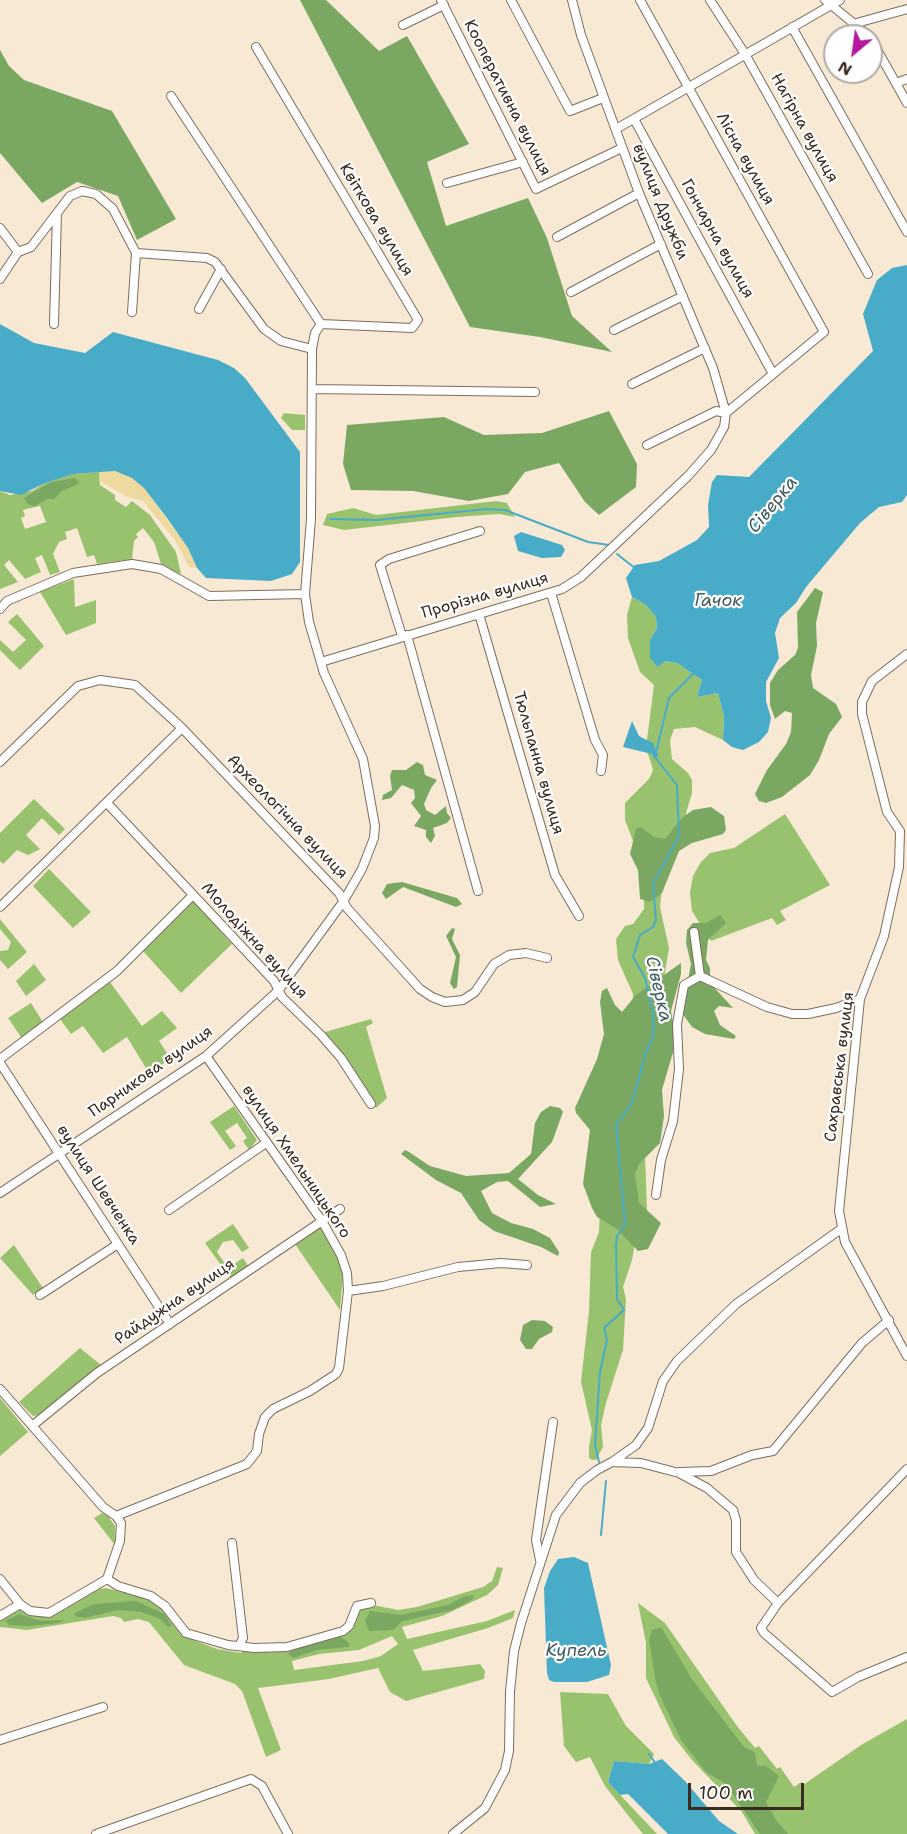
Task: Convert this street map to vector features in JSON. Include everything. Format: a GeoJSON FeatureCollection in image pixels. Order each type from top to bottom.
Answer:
{"type":"FeatureCollection","features":[{"type":"Feature","properties":{"kind":"street"},"geometry":{"type":"LineString","coordinates":[[511,0],[570,111],[603,98]]}},
{"type":"Feature","properties":{"kind":"street","name":"вулиця Дружби"},"geometry":{"type":"LineString","coordinates":[[572,0],[603,98],[639,194],[705,348],[726,413]]}},
{"type":"Feature","properties":{"kind":"street","name":"Лісна вулиця"},"geometry":{"type":"LineString","coordinates":[[640,0],[824,333],[773,374]]}},
{"type":"Feature","properties":{"kind":"street","name":"Нагірна вулиця"},"geometry":{"type":"LineString","coordinates":[[710,0],[746,53],[868,274]]}},
{"type":"Feature","properties":{"kind":"street"},"geometry":{"type":"LineString","coordinates":[[615,129],[792,27],[827,2],[840,0]]}},
{"type":"Feature","properties":{"kind":"street"},"geometry":{"type":"LineString","coordinates":[[827,2],[853,24],[907,9]]}},
{"type":"Feature","properties":{"kind":"street"},"geometry":{"type":"LineString","coordinates":[[403,26],[442,3]]}},
{"type":"Feature","properties":{"kind":"street","name":"Кооперативна вулиця"},"geometry":{"type":"LineString","coordinates":[[442,3],[534,188],[538,190],[622,148]]}},
{"type":"Feature","properties":{"kind":"street"},"geometry":{"type":"LineString","coordinates":[[792,27],[907,231]]}},
{"type":"Feature","properties":{"kind":"street","name":"Квіткова вулиця"},"geometry":{"type":"LineString","coordinates":[[256,47],[418,320],[412,328],[321,324]]}},
{"type":"Feature","properties":{"kind":"street"},"geometry":{"type":"LineString","coordinates":[[883,60],[907,103]]}},
{"type":"Feature","properties":{"kind":"street"},"geometry":{"type":"LineString","coordinates":[[896,83],[907,79]]}},
{"type":"Feature","properties":{"kind":"street"},"geometry":{"type":"LineString","coordinates":[[171,96],[321,324],[314,337],[312,349],[313,389],[535,392]]}},
{"type":"Feature","properties":{"kind":"street","name":"Гончарна вулиця"},"geometry":{"type":"LineString","coordinates":[[634,119],[773,374]]}},
{"type":"Feature","properties":{"kind":"street"},"geometry":{"type":"LineString","coordinates":[[447,183],[523,162]]}},
{"type":"Feature","properties":{"kind":"street"},"geometry":{"type":"LineString","coordinates":[[0,279],[18,252],[31,247],[45,231],[57,209],[76,193],[82,191],[96,194],[113,209],[136,253],[132,312]]}},
{"type":"Feature","properties":{"kind":"street"},"geometry":{"type":"LineString","coordinates":[[557,237],[639,194]]}},
{"type":"Feature","properties":{"kind":"street"},"geometry":{"type":"LineString","coordinates":[[54,324],[57,209]]}},
{"type":"Feature","properties":{"kind":"street"},"geometry":{"type":"LineString","coordinates":[[0,228],[18,252]]}},
{"type":"Feature","properties":{"kind":"street"},"geometry":{"type":"LineString","coordinates":[[571,292],[661,244]]}},
{"type":"Feature","properties":{"kind":"street"},"geometry":{"type":"LineString","coordinates":[[136,253],[207,258],[221,269],[264,329],[281,341],[312,349]]}},
{"type":"Feature","properties":{"kind":"street"},"geometry":{"type":"LineString","coordinates":[[199,309],[221,269]]}},
{"type":"Feature","properties":{"kind":"street"},"geometry":{"type":"LineString","coordinates":[[614,330],[683,296]]}},
{"type":"Feature","properties":{"kind":"street"},"geometry":{"type":"LineString","coordinates":[[632,384],[705,348]]}},
{"type":"Feature","properties":{"kind":"street"},"geometry":{"type":"LineString","coordinates":[[647,445],[716,411],[726,413],[773,374]]}},
{"type":"Feature","properties":{"kind":"street","name":"Парникова вулиця"},"geometry":{"type":"LineString","coordinates":[[0,1193],[206,1056],[278,991],[343,902],[369,854],[374,838],[374,810],[363,759],[321,662],[309,622],[305,594],[311,519],[310,439],[313,389]]}},
{"type":"Feature","properties":{"kind":"street","name":"Прорізна вулиця"},"geometry":{"type":"LineString","coordinates":[[321,662],[404,635],[551,593],[581,577],[688,476],[711,450],[724,427],[726,413]]}},
{"type":"Feature","properties":{"kind":"street"},"geometry":{"type":"LineString","coordinates":[[478,891],[404,635],[380,566],[388,559],[480,531]]}},
{"type":"Feature","properties":{"kind":"street"},"geometry":{"type":"LineString","coordinates":[[0,609],[8,601],[26,592],[73,573],[132,564],[161,569],[209,596],[305,594]]}},
{"type":"Feature","properties":{"kind":"street"},"geometry":{"type":"LineString","coordinates":[[551,593],[595,740],[603,755],[601,771]]}},
{"type":"Feature","properties":{"kind":"street","name":"Тюльпанна вулиця"},"geometry":{"type":"LineString","coordinates":[[478,614],[555,874],[579,916]]}},
{"type":"Feature","properties":{"kind":"street","name":"Сахравська вулиця"},"geometry":{"type":"LineString","coordinates":[[907,654],[872,681],[862,702],[887,812],[903,829],[891,913],[860,999],[852,1090],[839,1192],[844,1242],[907,1356]]}},
{"type":"Feature","properties":{"kind":"street","name":"Археологічна вулиця"},"geometry":{"type":"LineString","coordinates":[[0,762],[74,688],[100,680],[135,684],[182,728],[339,893],[343,902],[420,989],[432,998],[446,1002],[463,1000],[476,992],[494,964],[509,955],[526,953],[547,958]]}},
{"type":"Feature","properties":{"kind":"street"},"geometry":{"type":"LineString","coordinates":[[0,907],[182,728]]}},
{"type":"Feature","properties":{"kind":"street","name":"Молодіжна вулиця"},"geometry":{"type":"LineString","coordinates":[[107,803],[274,981],[278,991],[341,1058],[371,1104]]}},
{"type":"Feature","properties":{"kind":"street"},"geometry":{"type":"LineString","coordinates":[[0,1061],[117,971],[193,895]]}},
{"type":"Feature","properties":{"kind":"street"},"geometry":{"type":"LineString","coordinates":[[694,932],[700,976]]}},
{"type":"Feature","properties":{"kind":"street"},"geometry":{"type":"LineString","coordinates":[[700,976],[767,1007],[792,1014],[817,1012],[860,999]]}},
{"type":"Feature","properties":{"kind":"street"},"geometry":{"type":"LineString","coordinates":[[656,1196],[661,1160],[673,1121],[679,1069],[677,1024],[684,985],[700,976]]}},
{"type":"Feature","properties":{"kind":"street","name":"вулиця Хмельницького"},"geometry":{"type":"LineString","coordinates":[[116,1516],[247,1464],[254,1456],[266,1417],[273,1409],[310,1391],[336,1374],[339,1368],[348,1291],[344,1264],[322,1221],[206,1056]]}},
{"type":"Feature","properties":{"kind":"street","name":"вулиця Шевченка"},"geometry":{"type":"LineString","coordinates":[[0,1061],[170,1324]]}},
{"type":"Feature","properties":{"kind":"street"},"geometry":{"type":"LineString","coordinates":[[169,1210],[266,1143]]}},
{"type":"Feature","properties":{"kind":"street","name":"Райдужна вулиця"},"geometry":{"type":"LineString","coordinates":[[32,1426],[97,1373],[340,1209]]}},
{"type":"Feature","properties":{"kind":"street"},"geometry":{"type":"LineString","coordinates":[[453,1834],[485,1808],[505,1770],[509,1751],[510,1692],[514,1650],[549,1530],[564,1503],[587,1477],[636,1445],[648,1428],[663,1381],[677,1361],[736,1304],[841,1229]]}},
{"type":"Feature","properties":{"kind":"street"},"geometry":{"type":"LineString","coordinates":[[40,1295],[118,1244]]}},
{"type":"Feature","properties":{"kind":"street"},"geometry":{"type":"LineString","coordinates":[[348,1291],[383,1286],[458,1267],[501,1263],[527,1265]]}},
{"type":"Feature","properties":{"kind":"street"},"geometry":{"type":"LineString","coordinates":[[679,1473],[711,1470],[752,1455],[773,1451],[862,1342],[889,1320]]}},
{"type":"Feature","properties":{"kind":"street"},"geometry":{"type":"LineString","coordinates":[[0,1389],[103,1507],[116,1516],[120,1523],[120,1541],[116,1562],[107,1579],[49,1613],[30,1611],[20,1604],[0,1579]]}},
{"type":"Feature","properties":{"kind":"street"},"geometry":{"type":"LineString","coordinates":[[540,1564],[536,1540],[553,1422]]}},
{"type":"Feature","properties":{"kind":"street"},"geometry":{"type":"LineString","coordinates":[[612,1462],[640,1462],[679,1473],[707,1488],[733,1510],[736,1520],[735,1552],[754,1580],[778,1603]]}},
{"type":"Feature","properties":{"kind":"street"},"geometry":{"type":"LineString","coordinates":[[907,1469],[778,1603],[761,1628],[832,1692],[858,1677],[907,1657]]}},
{"type":"Feature","properties":{"kind":"street"},"geometry":{"type":"LineString","coordinates":[[232,1543],[243,1638],[240,1646]]}},
{"type":"Feature","properties":{"kind":"street"},"geometry":{"type":"LineString","coordinates":[[107,1579],[118,1586],[152,1596],[165,1606],[186,1633],[240,1646],[287,1647],[342,1631],[349,1626],[357,1606],[371,1603]]}},
{"type":"Feature","properties":{"kind":"street"},"geometry":{"type":"LineString","coordinates":[[0,1616],[20,1604]]}},
{"type":"Feature","properties":{"kind":"street"},"geometry":{"type":"LineString","coordinates":[[0,1740],[103,1707]]}},
{"type":"Feature","properties":{"kind":"street"},"geometry":{"type":"LineString","coordinates":[[96,1834],[251,1779],[262,1786],[288,1834]]}},
{"type":"Feature","properties":{"kind":"green space"},"geometry":{"type":"Polygon","coordinates":[[[300,0],[326,0],[379,51],[407,36],[469,144],[427,162],[446,226],[528,198],[547,238],[572,316],[612,352],[540,337],[470,327],[300,0]]]}},
{"type":"Feature","properties":{"kind":"green space"},"geometry":{"type":"Polygon","coordinates":[[[0,50],[9,66],[24,80],[112,111],[176,219],[137,240],[118,196],[77,182],[42,203],[0,153],[0,50]]]}},
{"type":"Feature","properties":{"kind":"green space"},"geometry":{"type":"Polygon","coordinates":[[[609,411],[637,464],[636,487],[599,515],[585,502],[559,463],[525,472],[508,494],[469,501],[413,491],[351,490],[343,464],[347,425],[444,417],[484,435],[542,433],[609,411]]]}},
{"type":"Feature","properties":{"kind":"green space"},"geometry":{"type":"Polygon","coordinates":[[[284,413],[305,415],[305,430],[292,430],[281,418],[284,413]]]}},
{"type":"Feature","properties":{"kind":"green space"},"geometry":{"type":"Polygon","coordinates":[[[99,472],[100,485],[115,495],[115,500],[126,507],[132,501],[150,515],[176,552],[181,574],[162,567],[154,542],[143,528],[136,534],[138,537],[134,541],[132,559],[97,564],[94,555],[87,557],[77,528],[65,532],[67,539],[59,542],[53,554],[60,572],[50,575],[42,555],[35,558],[41,572],[25,579],[9,560],[4,565],[18,582],[0,589],[0,491],[10,495],[32,491],[43,484],[73,474],[99,472]],[[40,506],[23,510],[25,516],[21,518],[25,529],[46,522],[40,506]]]}},
{"type":"Feature","properties":{"kind":"green space"},"geometry":{"type":"Polygon","coordinates":[[[75,478],[79,482],[62,491],[54,499],[47,499],[35,506],[28,504],[24,498],[51,482],[75,478]]]}},
{"type":"Feature","properties":{"kind":"green space"},"geometry":{"type":"Polygon","coordinates":[[[496,501],[507,503],[515,517],[499,514],[457,517],[344,530],[323,525],[327,514],[353,508],[376,515],[496,501]]]}},
{"type":"Feature","properties":{"kind":"green space"},"geometry":{"type":"Polygon","coordinates":[[[74,579],[75,607],[96,600],[96,623],[66,635],[40,592],[74,579]]]}},
{"type":"Feature","properties":{"kind":"green space"},"geometry":{"type":"Polygon","coordinates":[[[815,588],[823,592],[816,623],[817,646],[811,675],[813,688],[836,704],[842,717],[829,734],[819,760],[810,775],[782,797],[766,803],[759,801],[755,794],[767,770],[786,744],[791,732],[792,713],[785,711],[775,719],[770,705],[770,683],[778,670],[795,655],[798,648],[797,612],[815,588]]]}},
{"type":"Feature","properties":{"kind":"green space"},"geometry":{"type":"Polygon","coordinates":[[[632,597],[646,605],[656,617],[657,628],[650,640],[650,658],[658,666],[665,661],[677,663],[702,680],[697,697],[718,693],[724,716],[723,740],[695,727],[674,729],[670,740],[672,759],[688,773],[692,780],[692,793],[686,813],[687,831],[662,887],[660,907],[669,948],[661,997],[645,1156],[647,1211],[637,1231],[632,1260],[623,1287],[626,1299],[623,1350],[601,1425],[603,1447],[596,1460],[592,1460],[589,1458],[589,1447],[592,1430],[581,1382],[589,1311],[591,1252],[599,1232],[600,1208],[631,1027],[633,994],[618,960],[616,939],[625,926],[633,924],[644,909],[644,888],[637,851],[625,820],[625,803],[649,779],[653,770],[646,747],[654,685],[640,672],[628,638],[627,615],[632,597]]]}},
{"type":"Feature","properties":{"kind":"green space"},"geometry":{"type":"Polygon","coordinates":[[[17,614],[44,646],[20,670],[0,650],[0,640],[13,652],[26,640],[8,622],[17,614]]]}},
{"type":"Feature","properties":{"kind":"green space"},"geometry":{"type":"Polygon","coordinates":[[[417,762],[423,765],[425,775],[437,780],[424,804],[426,810],[435,815],[446,806],[451,818],[447,823],[433,828],[435,836],[431,843],[426,837],[426,830],[414,826],[421,816],[411,803],[415,798],[414,790],[402,785],[391,798],[382,800],[383,795],[392,790],[390,776],[392,770],[406,770],[417,762]]]}},
{"type":"Feature","properties":{"kind":"green space"},"geometry":{"type":"Polygon","coordinates":[[[34,799],[65,829],[59,835],[42,818],[26,835],[40,849],[28,855],[17,850],[3,864],[0,861],[0,833],[34,799]]]}},
{"type":"Feature","properties":{"kind":"green space"},"geometry":{"type":"Polygon","coordinates":[[[711,807],[724,816],[726,830],[723,834],[692,843],[679,851],[662,893],[650,902],[640,899],[638,870],[630,854],[636,829],[641,827],[654,837],[665,839],[683,817],[693,810],[711,807]]]}},
{"type":"Feature","properties":{"kind":"green space"},"geometry":{"type":"Polygon","coordinates":[[[785,814],[830,885],[780,911],[786,920],[777,925],[772,918],[711,941],[692,911],[690,893],[693,876],[701,862],[710,853],[734,848],[785,814]]]}},
{"type":"Feature","properties":{"kind":"green space"},"geometry":{"type":"Polygon","coordinates":[[[49,869],[91,912],[73,928],[33,886],[49,869]]]}},
{"type":"Feature","properties":{"kind":"green space"},"geometry":{"type":"Polygon","coordinates":[[[402,882],[457,898],[462,904],[456,907],[403,887],[386,899],[382,893],[387,884],[402,882]]]}},
{"type":"Feature","properties":{"kind":"green space"},"geometry":{"type":"Polygon","coordinates":[[[193,901],[232,944],[181,993],[143,951],[193,901]]]}},
{"type":"Feature","properties":{"kind":"green space"},"geometry":{"type":"Polygon","coordinates":[[[720,915],[726,923],[708,940],[706,960],[710,968],[710,983],[733,1008],[719,1006],[714,1011],[720,1025],[736,1036],[734,1039],[705,1034],[692,1027],[682,1013],[691,964],[686,943],[687,930],[693,923],[706,923],[720,915]]]}},
{"type":"Feature","properties":{"kind":"green space"},"geometry":{"type":"Polygon","coordinates":[[[0,919],[27,952],[8,969],[0,960],[0,951],[8,950],[11,942],[0,929],[0,919]]]}},
{"type":"Feature","properties":{"kind":"green space"},"geometry":{"type":"Polygon","coordinates":[[[452,928],[455,929],[452,939],[460,955],[457,987],[454,989],[450,983],[456,957],[446,936],[452,928]]]}},
{"type":"Feature","properties":{"kind":"green space"},"geometry":{"type":"Polygon","coordinates":[[[681,963],[681,974],[671,1011],[676,1042],[662,1090],[664,1116],[660,1143],[639,1164],[635,1174],[639,1203],[661,1223],[648,1249],[638,1251],[616,1228],[597,1217],[592,1208],[583,1184],[590,1130],[576,1113],[575,1108],[597,1059],[604,1034],[600,1002],[602,991],[607,988],[615,1005],[622,1012],[636,995],[681,963]]]}},
{"type":"Feature","properties":{"kind":"green space"},"geometry":{"type":"Polygon","coordinates":[[[34,964],[46,980],[26,996],[16,981],[34,964]]]}},
{"type":"Feature","properties":{"kind":"green space"},"geometry":{"type":"Polygon","coordinates":[[[110,982],[142,1026],[162,1011],[177,1028],[159,1041],[171,1059],[149,1073],[127,1037],[103,1053],[83,1026],[71,1034],[60,1019],[110,982]]]}},
{"type":"Feature","properties":{"kind":"green space"},"geometry":{"type":"Polygon","coordinates":[[[31,1003],[44,1024],[23,1040],[8,1018],[31,1003]]]}},
{"type":"Feature","properties":{"kind":"green space"},"geometry":{"type":"Polygon","coordinates":[[[371,1019],[373,1023],[366,1027],[387,1098],[376,1108],[319,1030],[325,1032],[371,1019]]]}},
{"type":"Feature","properties":{"kind":"green space"},"geometry":{"type":"Polygon","coordinates":[[[234,1106],[257,1140],[249,1150],[243,1141],[247,1138],[237,1123],[225,1131],[236,1146],[230,1150],[210,1122],[234,1106]]]}},
{"type":"Feature","properties":{"kind":"green space"},"geometry":{"type":"Polygon","coordinates":[[[550,1106],[560,1108],[563,1112],[552,1142],[518,1179],[538,1195],[556,1204],[540,1207],[508,1181],[497,1182],[481,1191],[492,1213],[550,1238],[559,1252],[558,1256],[541,1247],[494,1231],[479,1220],[461,1193],[436,1180],[401,1154],[405,1150],[430,1166],[466,1176],[509,1173],[531,1154],[535,1123],[541,1112],[550,1106]]]}},
{"type":"Feature","properties":{"kind":"green space"},"geometry":{"type":"Polygon","coordinates":[[[233,1224],[249,1248],[242,1252],[233,1240],[223,1242],[217,1252],[228,1268],[243,1258],[249,1267],[231,1279],[205,1243],[233,1224]]]}},
{"type":"Feature","properties":{"kind":"green space"},"geometry":{"type":"Polygon","coordinates":[[[322,1228],[337,1256],[343,1274],[340,1310],[295,1244],[322,1228]]]}},
{"type":"Feature","properties":{"kind":"green space"},"geometry":{"type":"Polygon","coordinates":[[[14,1245],[43,1288],[33,1295],[0,1258],[14,1245]]]}},
{"type":"Feature","properties":{"kind":"green space"},"geometry":{"type":"Polygon","coordinates":[[[532,1320],[545,1321],[553,1327],[552,1332],[539,1339],[532,1349],[526,1349],[520,1340],[523,1325],[532,1320]]]}},
{"type":"Feature","properties":{"kind":"green space"},"geometry":{"type":"Polygon","coordinates":[[[80,1348],[101,1365],[39,1415],[33,1416],[19,1402],[80,1348]]]}},
{"type":"Feature","properties":{"kind":"green space"},"geometry":{"type":"Polygon","coordinates":[[[0,1398],[28,1432],[0,1456],[0,1398]]]}},
{"type":"Feature","properties":{"kind":"green space"},"geometry":{"type":"Polygon","coordinates":[[[102,1513],[108,1516],[115,1526],[115,1545],[94,1518],[102,1513]]]}},
{"type":"Feature","properties":{"kind":"green space"},"geometry":{"type":"Polygon","coordinates":[[[497,1567],[503,1568],[498,1585],[487,1595],[442,1616],[402,1627],[407,1639],[487,1621],[515,1610],[513,1618],[488,1628],[413,1650],[423,1671],[480,1664],[485,1671],[484,1679],[406,1701],[390,1692],[378,1668],[329,1679],[258,1688],[281,1750],[266,1757],[242,1691],[235,1684],[184,1665],[149,1622],[138,1619],[124,1622],[121,1618],[113,1616],[27,1630],[0,1627],[0,1617],[18,1609],[48,1616],[55,1615],[98,1589],[106,1588],[150,1599],[162,1609],[185,1637],[217,1649],[241,1653],[244,1650],[287,1649],[343,1633],[359,1608],[373,1605],[398,1610],[417,1607],[483,1587],[492,1581],[497,1567]],[[392,1636],[359,1650],[319,1654],[292,1661],[294,1670],[363,1661],[381,1656],[398,1644],[392,1636]]]}},
{"type":"Feature","properties":{"kind":"green space"},"geometry":{"type":"Polygon","coordinates":[[[473,1595],[473,1599],[453,1610],[403,1621],[393,1630],[369,1631],[365,1621],[370,1611],[400,1615],[448,1605],[465,1596],[473,1595]]]}},
{"type":"Feature","properties":{"kind":"green space"},"geometry":{"type":"Polygon","coordinates":[[[136,1601],[164,1614],[172,1626],[168,1627],[160,1619],[141,1612],[118,1610],[85,1618],[74,1616],[75,1613],[94,1604],[136,1601]]]}},
{"type":"Feature","properties":{"kind":"green space"},"geometry":{"type":"Polygon","coordinates":[[[638,1603],[665,1623],[737,1726],[755,1748],[759,1746],[777,1769],[780,1767],[794,1787],[801,1782],[803,1785],[861,1745],[907,1719],[907,1834],[755,1834],[742,1812],[691,1759],[674,1737],[646,1678],[646,1643],[638,1603]]]}},
{"type":"Feature","properties":{"kind":"green space"},"geometry":{"type":"Polygon","coordinates":[[[19,1614],[41,1621],[64,1620],[59,1623],[29,1626],[9,1625],[5,1621],[19,1614]]]}},
{"type":"Feature","properties":{"kind":"green space"},"geometry":{"type":"Polygon","coordinates":[[[661,1627],[692,1679],[744,1747],[755,1752],[757,1766],[766,1766],[779,1776],[766,1802],[776,1820],[788,1834],[760,1834],[726,1784],[706,1772],[681,1740],[660,1696],[655,1678],[649,1639],[652,1630],[661,1627]]]}},
{"type":"Feature","properties":{"kind":"green space"},"geometry":{"type":"Polygon","coordinates":[[[341,1637],[349,1643],[349,1647],[317,1650],[294,1658],[288,1654],[293,1649],[341,1637]]]}},
{"type":"Feature","properties":{"kind":"green space"},"geometry":{"type":"Polygon","coordinates":[[[560,1692],[608,1694],[626,1726],[654,1754],[649,1764],[614,1761],[608,1782],[657,1834],[643,1834],[605,1786],[590,1757],[576,1762],[564,1746],[560,1692]]]}},
{"type":"Feature","properties":{"kind":"sand"},"geometry":{"type":"Polygon","coordinates":[[[115,471],[132,478],[144,488],[188,548],[197,568],[189,567],[175,540],[143,501],[128,497],[101,482],[99,472],[115,471]]]}},
{"type":"Feature","properties":{"kind":"water","name":"Гачок"},"geometry":{"type":"Polygon","coordinates":[[[907,265],[907,495],[902,502],[879,507],[860,523],[806,587],[796,603],[780,618],[775,633],[779,658],[766,682],[766,701],[771,718],[768,732],[759,742],[743,750],[732,747],[723,740],[724,716],[718,693],[697,697],[702,680],[677,663],[665,661],[658,667],[650,658],[650,640],[657,628],[656,617],[646,605],[632,597],[626,578],[635,565],[659,561],[697,540],[709,527],[708,505],[712,482],[717,475],[749,477],[873,351],[863,314],[877,280],[892,268],[907,265]]]}},
{"type":"Feature","properties":{"kind":"water"},"geometry":{"type":"Polygon","coordinates":[[[0,324],[34,343],[85,353],[113,332],[218,360],[234,368],[245,378],[300,452],[300,562],[292,574],[271,581],[206,578],[197,568],[188,548],[144,488],[132,478],[115,471],[73,474],[43,484],[21,495],[0,491],[0,324]]]}},
{"type":"Feature","properties":{"kind":"water"},"geometry":{"type":"Polygon","coordinates":[[[521,532],[562,545],[565,550],[561,557],[542,558],[518,551],[514,536],[521,532]]]}},
{"type":"Feature","properties":{"kind":"water"},"geometry":{"type":"Polygon","coordinates":[[[632,721],[639,736],[653,743],[658,755],[655,760],[652,754],[623,747],[632,721]]]}},
{"type":"Feature","properties":{"kind":"water","name":"Купель"},"geometry":{"type":"Polygon","coordinates":[[[574,1557],[588,1563],[611,1665],[609,1675],[587,1682],[554,1682],[549,1680],[547,1673],[544,1588],[550,1571],[558,1559],[574,1557]]]}},
{"type":"Feature","properties":{"kind":"water"},"geometry":{"type":"Polygon","coordinates":[[[662,1759],[685,1781],[719,1821],[738,1834],[668,1834],[628,1794],[620,1795],[608,1782],[614,1761],[649,1764],[662,1759]]]}},
{"type":"Feature","properties":{"kind":"waterway"},"geometry":{"type":"LineString","coordinates":[[330,519],[376,520],[487,509],[505,510],[588,542],[609,545]]}},
{"type":"Feature","properties":{"kind":"waterway"},"geometry":{"type":"LineString","coordinates":[[617,554],[636,569]]}},
{"type":"Feature","properties":{"kind":"waterway","name":"Сіверка"},"geometry":{"type":"LineString","coordinates":[[599,1462],[595,1445],[600,1372],[607,1340],[604,1328],[624,1310],[617,1299],[616,1244],[617,1236],[625,1224],[616,1125],[632,1103],[646,1052],[654,1034],[653,1012],[645,978],[633,957],[640,935],[653,927],[656,920],[653,884],[679,836],[677,785],[655,757],[669,698],[695,672]]}},
{"type":"Feature","properties":{"kind":"waterway","name":"Сіверка"},"geometry":{"type":"LineString","coordinates":[[601,1535],[606,1481]]}},
{"type":"Feature","properties":{"kind":"waterway","name":"Сіверка"},"geometry":{"type":"LineString","coordinates":[[649,1754],[656,1764]]}}]}
